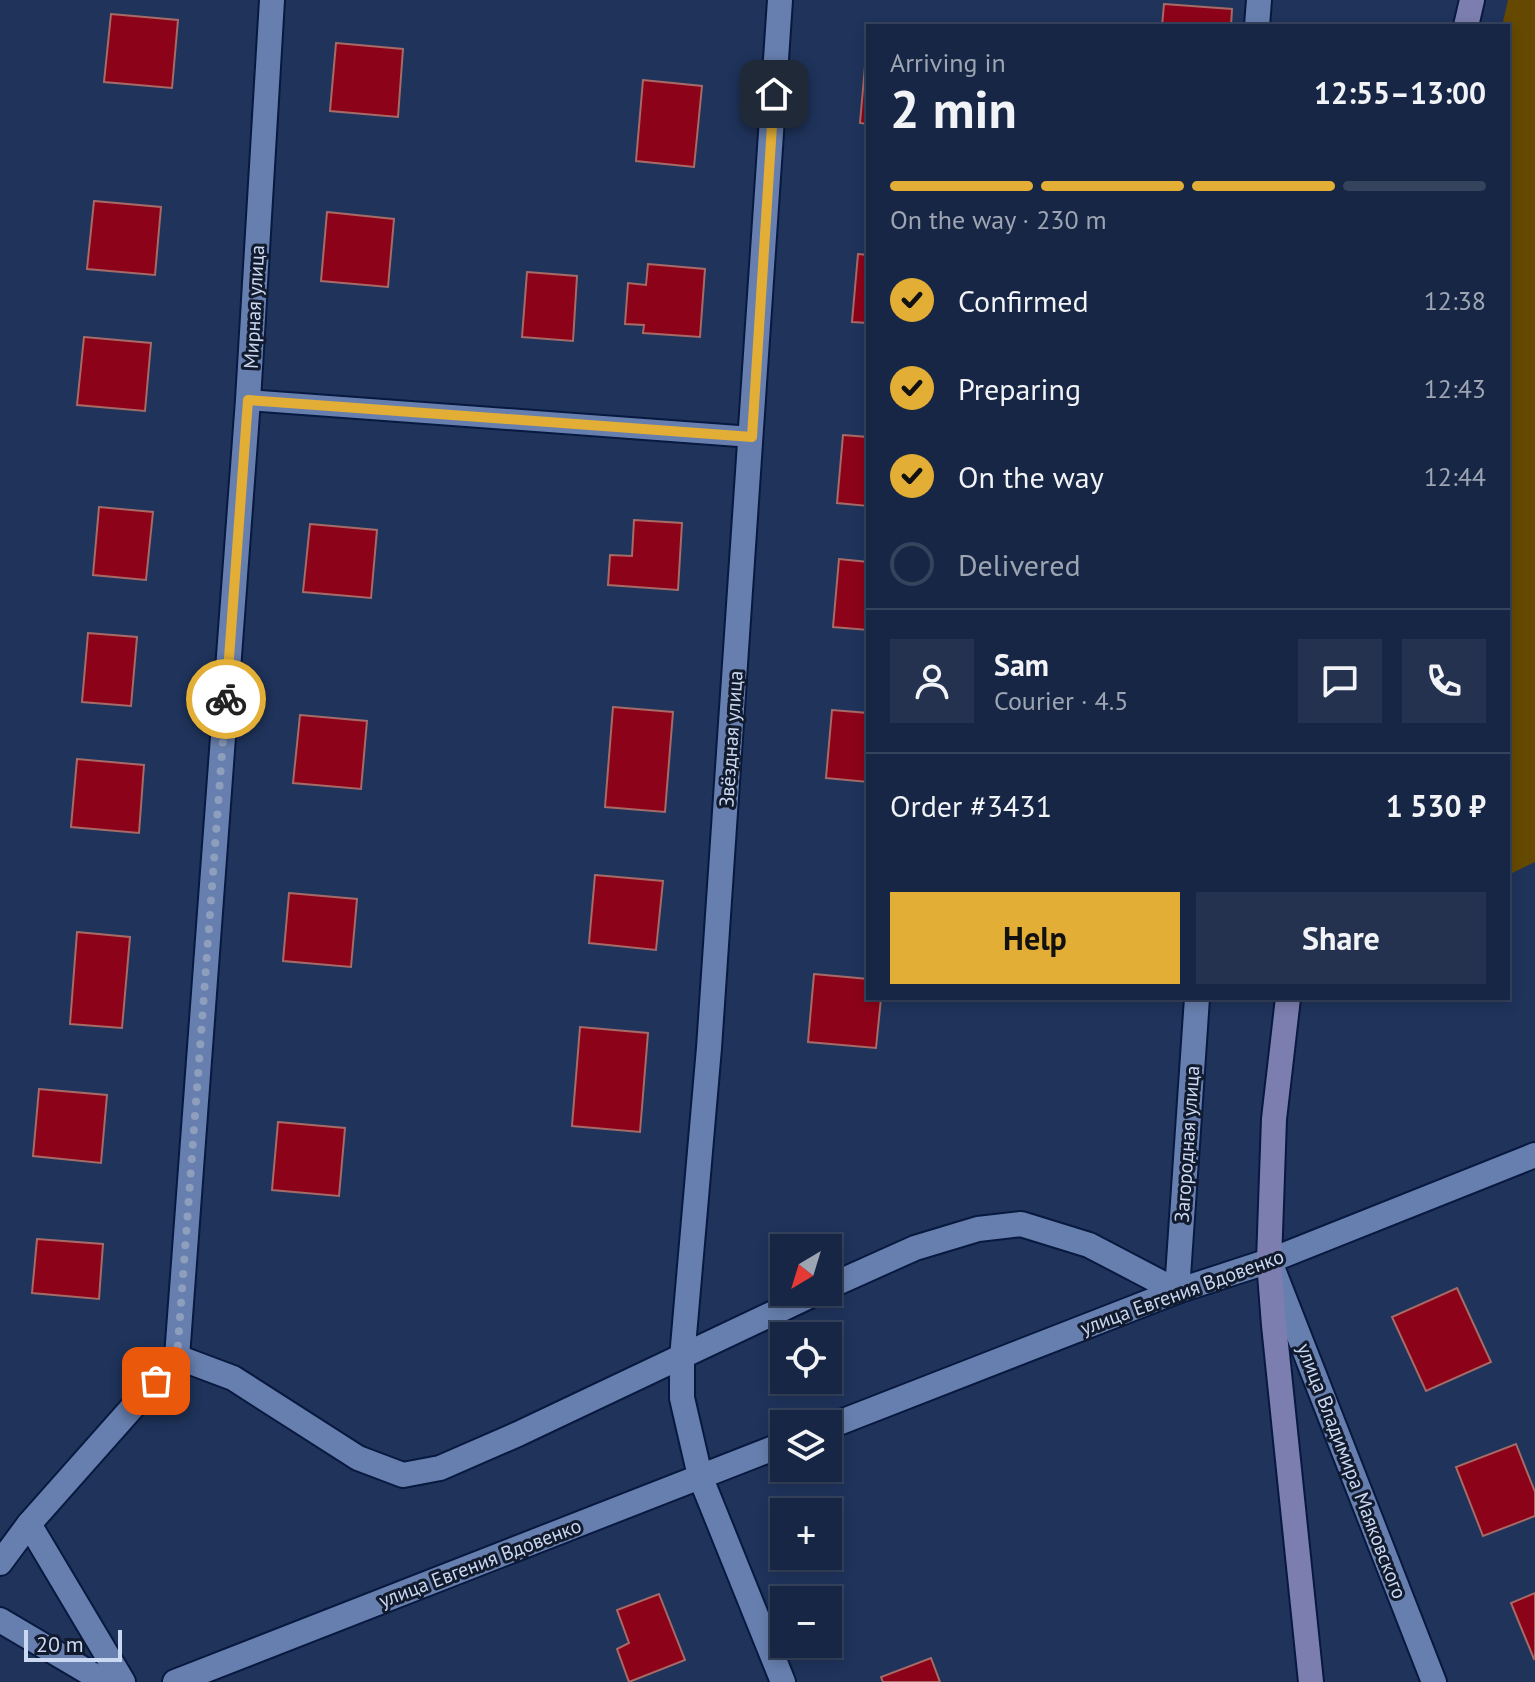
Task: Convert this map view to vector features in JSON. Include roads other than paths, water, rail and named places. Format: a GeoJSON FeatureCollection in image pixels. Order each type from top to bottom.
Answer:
{"type":"FeatureCollection","features":[{"type":"Feature","properties":{"kind":"street","name":"Мирная улица"},"geometry":{"type":"LineString","coordinates":[[177,1357],[248,400],[272,0]]}},
{"type":"Feature","properties":{"kind":"street","name":"Звёздная улица"},"geometry":{"type":"LineString","coordinates":[[780,0],[711,1032],[682,1358],[682,1398],[700,1476],[783,1682]]}},
{"type":"Feature","properties":{"kind":"street"},"geometry":{"type":"LineString","coordinates":[[1257,24],[1259,0]]}},
{"type":"Feature","properties":{"kind":"street"},"geometry":{"type":"LineString","coordinates":[[1466,24],[1472,0]]}},
{"type":"Feature","properties":{"kind":"street","name":"Загородная улица"},"geometry":{"type":"LineString","coordinates":[[1177,1291],[1197,1000]]}},
{"type":"Feature","properties":{"kind":"street"},"geometry":{"type":"LineString","coordinates":[[1288,1000],[1274,1119],[1269,1261],[1311,1682]]}},
{"type":"Feature","properties":{"kind":"street","name":"улица Евгения Вдовенко"},"geometry":{"type":"LineString","coordinates":[[842,1422],[1177,1291],[1269,1261],[1535,1155]]}},
{"type":"Feature","properties":{"kind":"street"},"geometry":{"type":"LineString","coordinates":[[842,1281],[915,1248],[978,1229],[1021,1224],[1089,1245],[1177,1291]]}},
{"type":"Feature","properties":{"kind":"street","name":"улица Владимира Маяковского"},"geometry":{"type":"LineString","coordinates":[[1269,1261],[1434,1682]]}},
{"type":"Feature","properties":{"kind":"street"},"geometry":{"type":"LineString","coordinates":[[0,1563],[29,1524],[177,1357],[233,1378],[358,1458],[403,1475],[440,1468],[789,1306]]}},
{"type":"Feature","properties":{"kind":"street","name":"улица Евгения Вдовенко"},"geometry":{"type":"LineString","coordinates":[[175,1682],[770,1449]]}},
{"type":"Feature","properties":{"kind":"street"},"geometry":{"type":"LineString","coordinates":[[29,1524],[123,1682]]}},
{"type":"Feature","properties":{"kind":"street"},"geometry":{"type":"LineString","coordinates":[[0,1620],[105,1682]]}},
{"type":"Feature","properties":{"kind":"lane"},"geometry":{"type":"LineString","coordinates":[[248,400],[752,437]]}}]}
